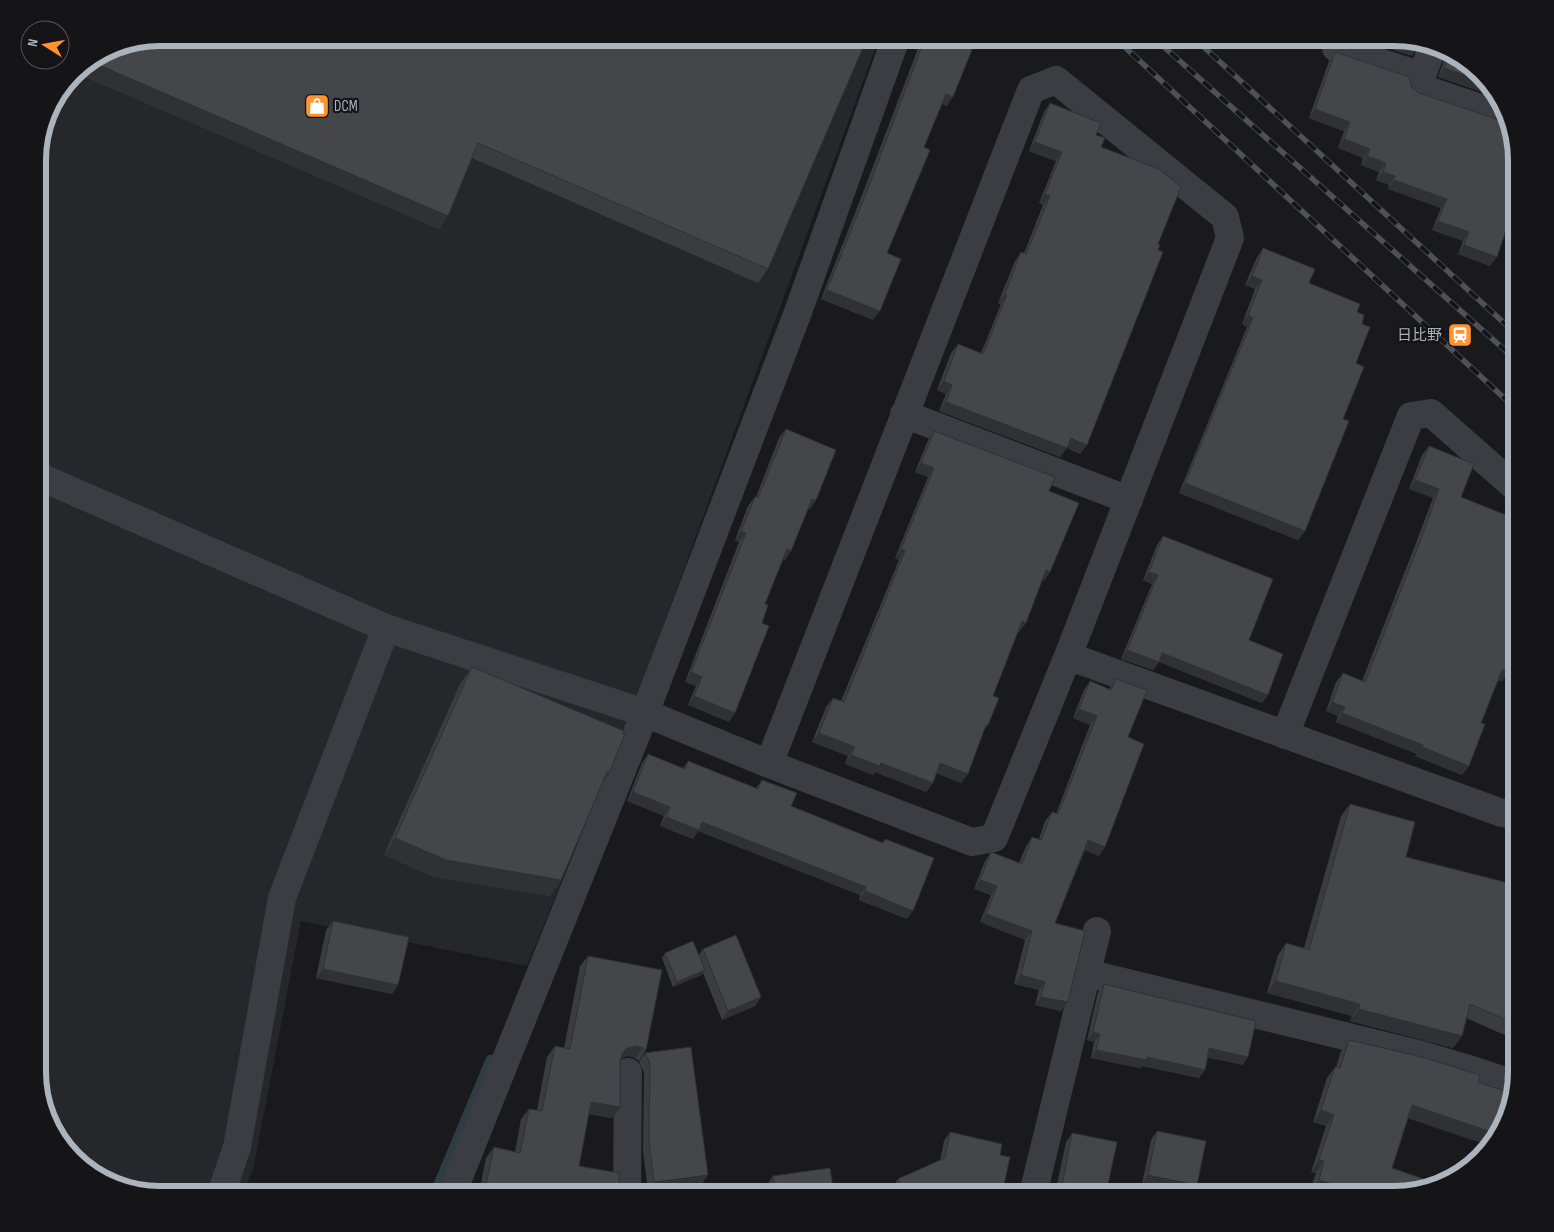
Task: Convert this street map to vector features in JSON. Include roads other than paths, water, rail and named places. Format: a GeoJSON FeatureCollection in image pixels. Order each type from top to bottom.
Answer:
{"type":"FeatureCollection","features":[{"type":"Feature","properties":{"kind":"street"},"geometry":{"type":"LineString","coordinates":[[455,1186],[646,713],[798,312],[893,46]]}},
{"type":"Feature","properties":{"kind":"street"},"geometry":{"type":"LineString","coordinates":[[1336,48],[1422,76]]}},
{"type":"Feature","properties":{"kind":"street"},"geometry":{"type":"LineString","coordinates":[[1430,53],[1418,87],[1497,114]]}},
{"type":"Feature","properties":{"kind":"street"},"geometry":{"type":"LineString","coordinates":[[46,479],[386,628],[646,713],[769,764],[972,842],[994,838],[1068,656],[1230,238],[1226,217],[1056,80],[1031,90],[769,764]]}},
{"type":"Feature","properties":{"kind":"street"},"geometry":{"type":"LineString","coordinates":[[1285,735],[1411,416],[1431,413],[1508,481]]}},
{"type":"Feature","properties":{"kind":"street"},"geometry":{"type":"LineString","coordinates":[[904,414],[1129,500]]}},
{"type":"Feature","properties":{"kind":"street"},"geometry":{"type":"LineString","coordinates":[[224,1186],[237,1147],[282,898],[386,628]]}},
{"type":"Feature","properties":{"kind":"street"},"geometry":{"type":"LineString","coordinates":[[1068,656],[1508,814]]}},
{"type":"Feature","properties":{"kind":"street"},"geometry":{"type":"LineString","coordinates":[[1035,1186],[1097,931]]}},
{"type":"Feature","properties":{"kind":"street"},"geometry":{"type":"LineString","coordinates":[[1087,974],[1418,1054],[1475,1070],[1507,1082]]}},
{"type":"Feature","properties":{"kind":"street"},"geometry":{"type":"LineString","coordinates":[[627,1186],[628,1072]]}},
{"type":"Feature","properties":{"kind":"waterway"},"geometry":{"type":"LineString","coordinates":[[438,1186],[491,1060]]}},
{"type":"Feature","properties":{"kind":"railway"},"geometry":{"type":"LineString","coordinates":[[1124,46],[1508,402]]}},
{"type":"Feature","properties":{"kind":"railway"},"geometry":{"type":"LineString","coordinates":[[1163,46],[1508,353]]}},
{"type":"Feature","properties":{"kind":"railway"},"geometry":{"type":"LineString","coordinates":[[1203,46],[1508,327]]}},
{"type":"Feature","properties":{"kind":"place","name":"DCM"},"geometry":{"type":"Point","coordinates":[317,106]}},
{"type":"Feature","properties":{"kind":"place","name":"日比野"},"geometry":{"type":"Point","coordinates":[1460,335]}}]}
